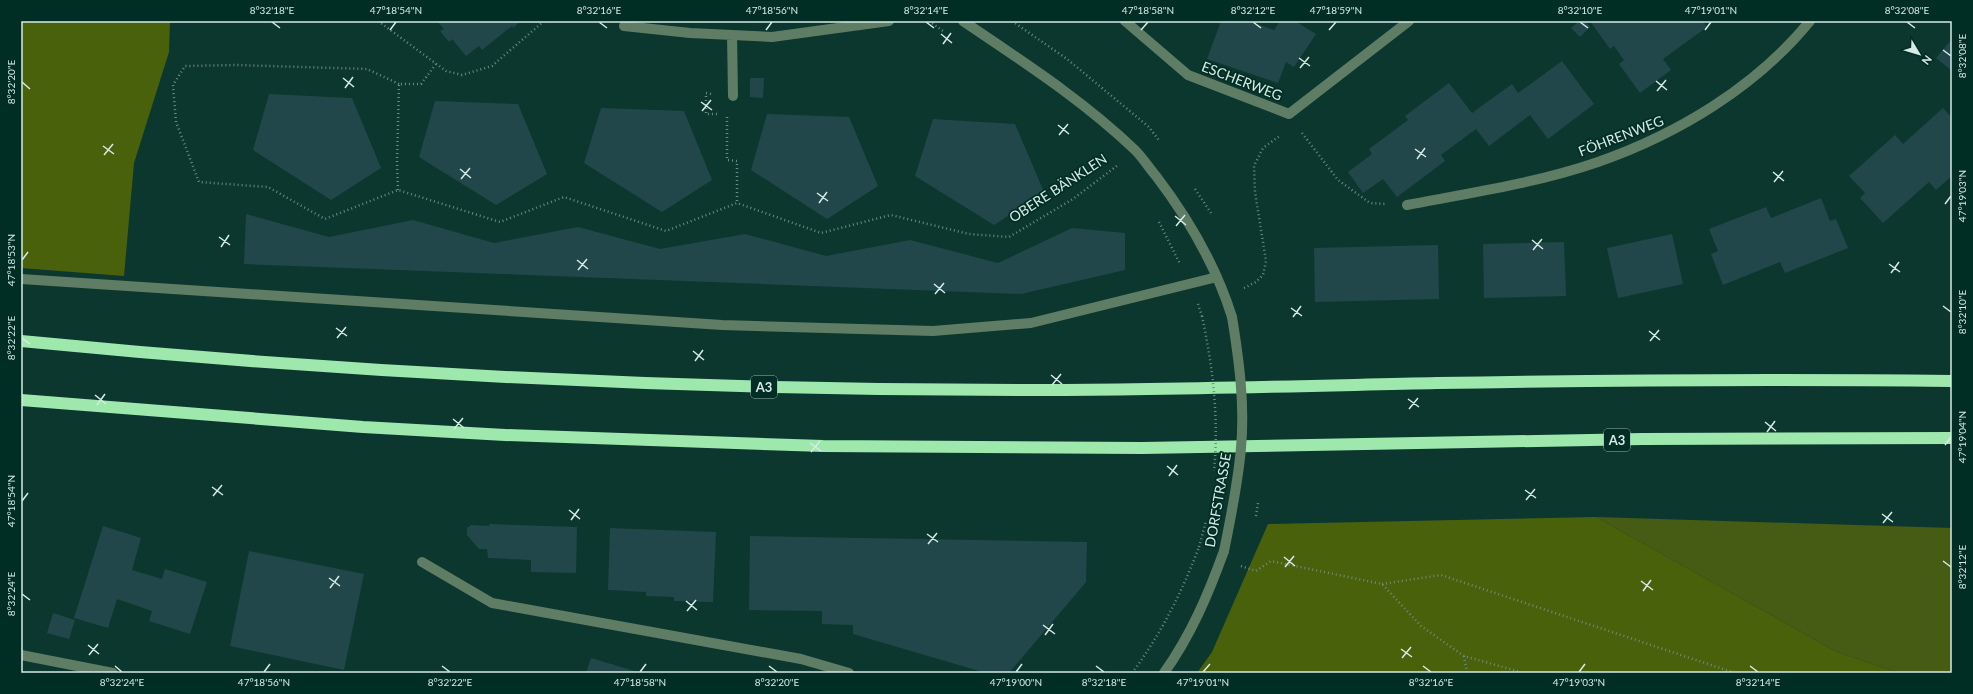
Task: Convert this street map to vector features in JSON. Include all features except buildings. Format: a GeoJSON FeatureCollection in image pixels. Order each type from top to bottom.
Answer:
{"type":"FeatureCollection","features":[{"type":"Feature","properties":{"kind":"highway","name":"A3"},"geometry":{"type":"LineString","coordinates":[[21,341],[162,354],[439,375],[788,387],[1017,390],[1200,390],[1444,383],[1815,379],[1952,381]]}},
{"type":"Feature","properties":{"kind":"highway","name":"A3"},"geometry":{"type":"LineString","coordinates":[[21,400],[363,427],[505,435],[823,446],[1142,448],[1659,439],[1952,438]]}},
{"type":"Feature","properties":{"kind":"street"},"geometry":{"type":"LineString","coordinates":[[624,26],[690,33],[772,36],[889,21]]}},
{"type":"Feature","properties":{"kind":"street","name":"DORFSTRASSE"},"geometry":{"type":"LineString","coordinates":[[963,21],[1064,90],[1136,151],[1170,195],[1195,236],[1217,277],[1232,317],[1239,360],[1242,403],[1241,447],[1237,482],[1224,551],[1203,608],[1164,673]]}},
{"type":"Feature","properties":{"kind":"street","name":"ESCHERWEG"},"geometry":{"type":"LineString","coordinates":[[1125,21],[1188,75],[1288,114],[1409,21]]}},
{"type":"Feature","properties":{"kind":"street","name":"FÖHRENWEG"},"geometry":{"type":"LineString","coordinates":[[1407,205],[1517,184],[1598,162],[1674,130],[1738,89],[1794,40],[1810,21]]}},
{"type":"Feature","properties":{"kind":"street"},"geometry":{"type":"LineString","coordinates":[[732,35],[733,96]]}},
{"type":"Feature","properties":{"kind":"street"},"geometry":{"type":"LineString","coordinates":[[21,279],[722,325],[933,331],[1031,323],[1217,277]]}},
{"type":"Feature","properties":{"kind":"street"},"geometry":{"type":"LineString","coordinates":[[422,562],[492,603],[801,659],[849,673]]}},
{"type":"Feature","properties":{"kind":"street"},"geometry":{"type":"LineString","coordinates":[[21,655],[113,673]]}},
{"type":"Feature","properties":{"kind":"path"},"geometry":{"type":"LineString","coordinates":[[378,21],[446,72],[462,75],[492,66],[544,21]]}},
{"type":"Feature","properties":{"kind":"path"},"geometry":{"type":"LineString","coordinates":[[929,21],[946,33]]}},
{"type":"Feature","properties":{"kind":"path"},"geometry":{"type":"LineString","coordinates":[[436,64],[421,84],[399,84],[367,69],[245,65],[185,66],[173,85],[176,122],[198,182],[268,187],[325,219],[398,190],[500,222],[564,197],[666,231],[737,203],[738,161],[727,160],[727,115],[706,114],[706,93],[712,94],[712,88]]}},
{"type":"Feature","properties":{"kind":"path"},"geometry":{"type":"LineString","coordinates":[[398,190],[397,162],[399,84]]}},
{"type":"Feature","properties":{"kind":"path"},"geometry":{"type":"LineString","coordinates":[[1288,114],[1338,180],[1370,203],[1407,205]]}},
{"type":"Feature","properties":{"kind":"path"},"geometry":{"type":"LineString","coordinates":[[1244,288],[1256,282],[1263,275],[1266,262],[1255,192],[1254,166],[1263,148],[1296,124]]}},
{"type":"Feature","properties":{"kind":"path","name":"OBERE BÄNKLEN"},"geometry":{"type":"LineString","coordinates":[[737,203],[822,233],[891,215],[969,234],[1009,237],[1072,198],[1118,166],[1136,151]]}},
{"type":"Feature","properties":{"kind":"path"},"geometry":{"type":"LineString","coordinates":[[1112,160],[1123,172]]}},
{"type":"Feature","properties":{"kind":"path"},"geometry":{"type":"LineString","coordinates":[[1156,216],[1190,284],[1202,316],[1215,386],[1217,419],[1213,479]]}},
{"type":"Feature","properties":{"kind":"path"},"geometry":{"type":"LineString","coordinates":[[1132,673],[1160,632],[1176,603],[1199,547],[1207,514]]}},
{"type":"Feature","properties":{"kind":"path"},"geometry":{"type":"LineString","coordinates":[[1224,551],[1242,566],[1256,571],[1271,561],[1382,584],[1441,575],[1735,673]]}},
{"type":"Feature","properties":{"kind":"path"},"geometry":{"type":"LineString","coordinates":[[1382,584],[1421,626],[1464,656],[1524,673]]}},
{"type":"Feature","properties":{"kind":"path"},"geometry":{"type":"LineString","coordinates":[[1464,656],[1467,673]]}},
{"type":"Feature","properties":{"kind":"green space"},"geometry":{"type":"Polygon","coordinates":[[[21,21],[170,21],[169,52],[134,163],[124,276],[21,268],[21,21]]]}},
{"type":"Feature","properties":{"kind":"green space"},"geometry":{"type":"Polygon","coordinates":[[[1596,517],[1952,528],[1952,673],[1899,673],[1837,652],[1596,517]]]}},
{"type":"Feature","properties":{"kind":"green space"},"geometry":{"type":"Polygon","coordinates":[[[1596,517],[1837,652],[1899,673],[1197,673],[1212,652],[1268,524],[1596,517]]]}}]}
